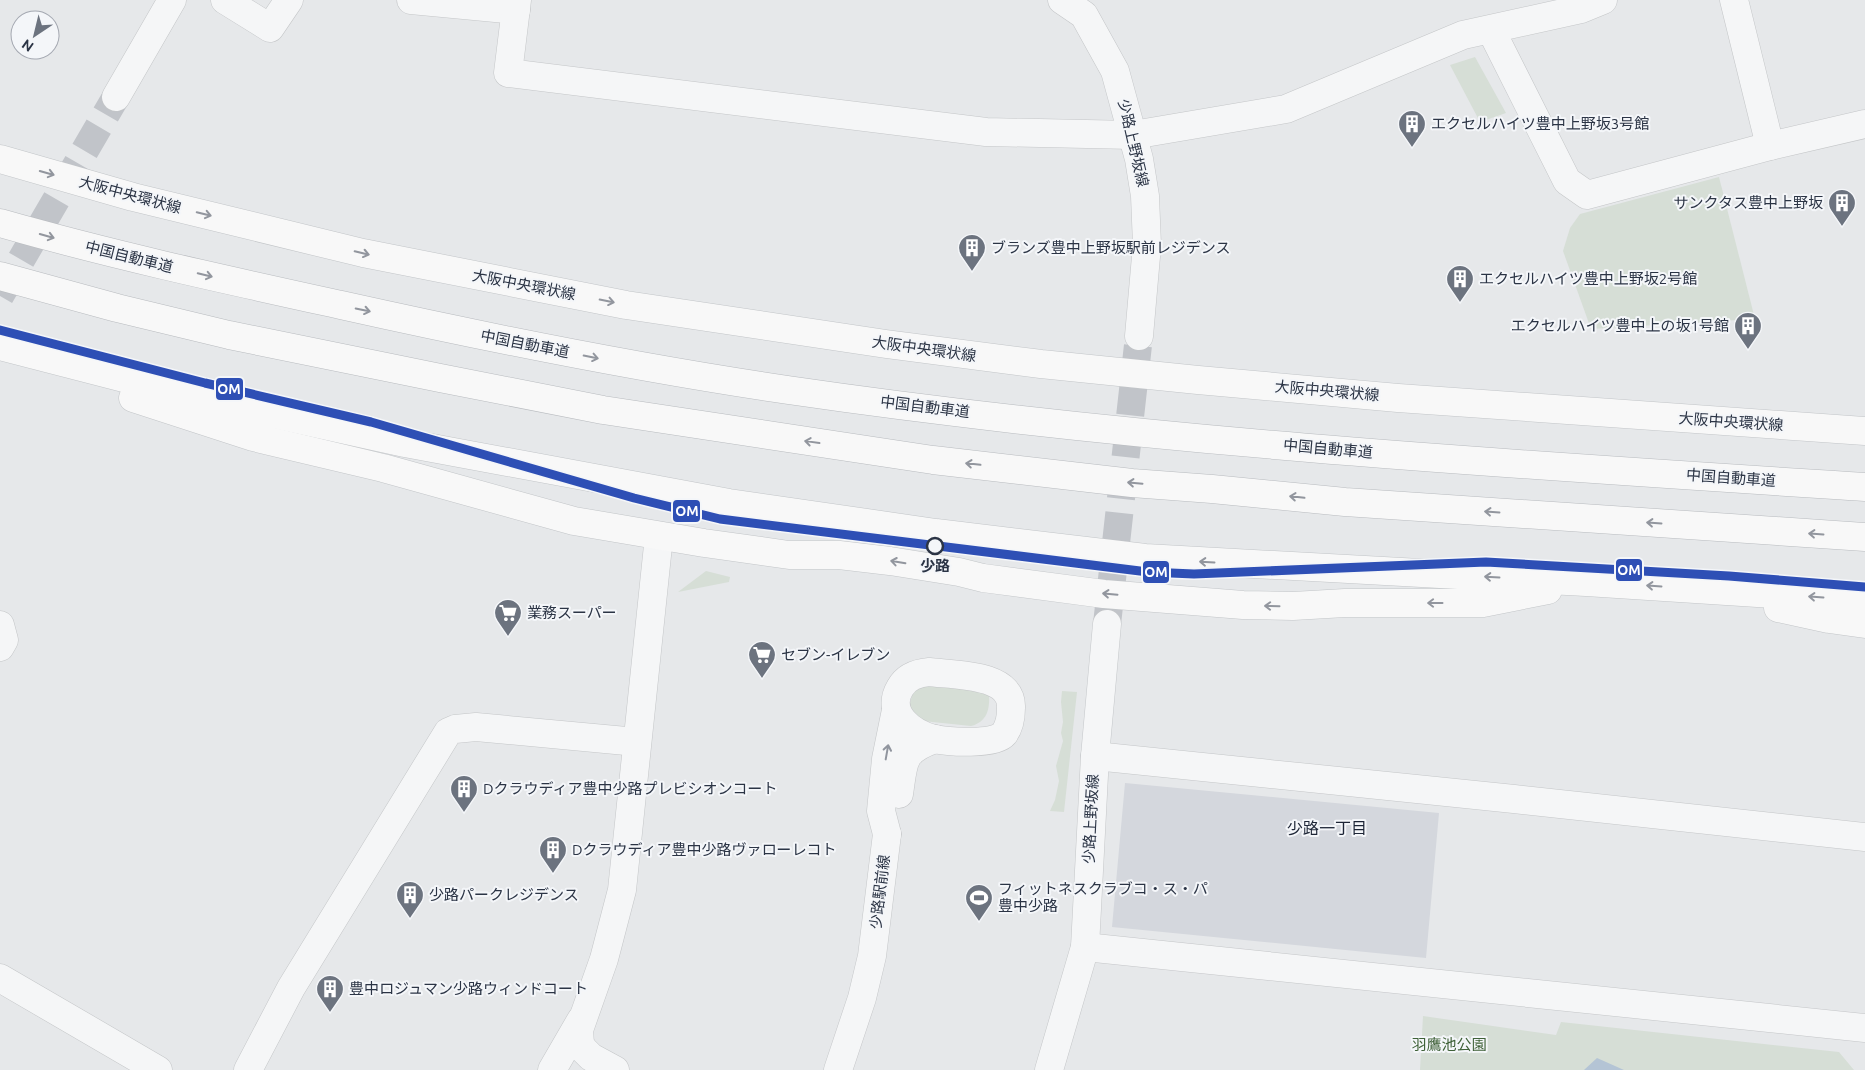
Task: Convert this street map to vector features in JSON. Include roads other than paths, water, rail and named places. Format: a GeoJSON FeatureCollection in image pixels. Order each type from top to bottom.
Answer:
{"type":"FeatureCollection","features":[{"type":"Feature","properties":{"kind":"main road","name":"大阪中央環状線"},"geometry":{"type":"LineString","coordinates":[[0,159],[133,196],[363,254],[626,305],[886,344],[1130,374],[1388,397],[1865,431]]}},
{"type":"Feature","properties":{"kind":"main road","name":"中国自動車道"},"geometry":{"type":"LineString","coordinates":[[0,222],[63,241],[230,281],[461,332],[622,363],[788,390],[961,412],[1207,439],[1533,466],[1865,487]]}},
{"type":"Feature","properties":{"kind":"main road"},"geometry":{"type":"LineString","coordinates":[[0,276],[117,308],[229,335],[440,378],[612,411],[933,460],[1132,483],[1212,488],[1345,502],[1865,537]]}},
{"type":"Feature","properties":{"kind":"main road"},"geometry":{"type":"LineString","coordinates":[[0,346],[195,397],[352,432],[729,503],[936,533],[1144,558],[1586,582],[1865,600]]}},
{"type":"Feature","properties":{"kind":"main road"},"geometry":{"type":"LineString","coordinates":[[28,353],[143,402],[253,437],[383,468],[574,520],[659,536],[789,555],[839,555],[890,561],[984,578],[1087,592],[1243,605],[1483,603],[1586,582]]}},
{"type":"Feature","properties":{"kind":"main road"},"geometry":{"type":"LineString","coordinates":[[1754,424],[1865,419]]}},
{"type":"Feature","properties":{"kind":"main road"},"geometry":{"type":"LineString","coordinates":[[1682,588],[1829,619],[1865,624]]}},
{"type":"Feature","properties":{"kind":"street"},"geometry":{"type":"LineString","coordinates":[[116,97],[172,0]]}},
{"type":"Feature","properties":{"kind":"street"},"geometry":{"type":"LineString","coordinates":[[225,0],[270,28],[289,0]]}},
{"type":"Feature","properties":{"kind":"street"},"geometry":{"type":"LineString","coordinates":[[411,0],[517,5],[508,73],[986,132],[1133,135],[1286,109],[1463,35],[1581,9],[1603,0]]}},
{"type":"Feature","properties":{"kind":"street","name":"少路上野坂線"},"geometry":{"type":"LineString","coordinates":[[1062,0],[1084,15],[1115,71],[1139,159],[1147,218],[1147,245],[1138,336]]}},
{"type":"Feature","properties":{"kind":"street"},"geometry":{"type":"LineString","coordinates":[[1734,0],[1770,146]]}},
{"type":"Feature","properties":{"kind":"street"},"geometry":{"type":"LineString","coordinates":[[1491,30],[1567,181],[1587,195],[1770,146],[1865,124]]}},
{"type":"Feature","properties":{"kind":"street"},"geometry":{"type":"LineString","coordinates":[[615,1070],[591,1057],[584,1050],[578,1037],[582,1020],[604,959],[622,890],[659,536]]}},
{"type":"Feature","properties":{"kind":"street","name":"少路上野坂線"},"geometry":{"type":"LineString","coordinates":[[1049,1070],[1085,946],[1095,756],[1107,624]]}},
{"type":"Feature","properties":{"kind":"street"},"geometry":{"type":"LineString","coordinates":[[0,625],[4,640],[0,647]]}},
{"type":"Feature","properties":{"kind":"street","name":"少路駅前線"},"geometry":{"type":"LineString","coordinates":[[838,1070],[862,998],[872,956],[887,834],[881,811],[886,759],[896,710],[896,699],[901,686],[908,678],[921,673],[985,679],[1005,690],[1010,696],[1011,702],[1009,722],[1003,735],[998,739],[973,742],[935,739],[924,735],[908,725],[898,715],[896,710]]}},
{"type":"Feature","properties":{"kind":"street"},"geometry":{"type":"LineString","coordinates":[[248,1070],[291,988],[448,732],[455,729],[476,727],[637,742]]}},
{"type":"Feature","properties":{"kind":"street"},"geometry":{"type":"LineString","coordinates":[[887,834],[897,811],[903,767],[907,756],[916,747],[935,739]]}},
{"type":"Feature","properties":{"kind":"street"},"geometry":{"type":"LineString","coordinates":[[1095,756],[1865,837]]}},
{"type":"Feature","properties":{"kind":"street"},"geometry":{"type":"LineString","coordinates":[[1085,946],[1865,1028]]}},
{"type":"Feature","properties":{"kind":"street"},"geometry":{"type":"LineString","coordinates":[[0,978],[158,1070]]}},
{"type":"Feature","properties":{"kind":"street"},"geometry":{"type":"LineString","coordinates":[[552,1070],[582,1020]]}},
{"type":"Feature","properties":{"kind":"water"},"geometry":{"type":"Polygon","coordinates":[[[1597,1058],[1624,1070],[1584,1070],[1597,1058]]]}},
{"type":"Feature","properties":{"kind":"tunnel"},"geometry":{"type":"LineString","coordinates":[[0,296],[116,97]]}},
{"type":"Feature","properties":{"kind":"tunnel"},"geometry":{"type":"LineString","coordinates":[[1107,624],[1139,336]]}},
{"type":"Feature","properties":{"kind":"place","name":"エクセルハイツ豊中上野坂3号館"},"geometry":{"type":"Point","coordinates":[1412,148]}},
{"type":"Feature","properties":{"kind":"place","name":"サンクタス豊中上野坂"},"geometry":{"type":"Point","coordinates":[1842,227]}},
{"type":"Feature","properties":{"kind":"place","name":"ブランズ豊中上野坂駅前レジデンス"},"geometry":{"type":"Point","coordinates":[972,272]}},
{"type":"Feature","properties":{"kind":"place","name":"エクセルハイツ豊中上野坂2号館"},"geometry":{"type":"Point","coordinates":[1460,303]}},
{"type":"Feature","properties":{"kind":"place","name":"エクセルハイツ豊中上の坂1号館"},"geometry":{"type":"Point","coordinates":[1748,350]}},
{"type":"Feature","properties":{"kind":"place","name":"少路"},"geometry":{"type":"Point","coordinates":[935,546]}},
{"type":"Feature","properties":{"kind":"place","name":"業務スーパー"},"geometry":{"type":"Point","coordinates":[508,637]}},
{"type":"Feature","properties":{"kind":"place","name":"セブン-イレブン"},"geometry":{"type":"Point","coordinates":[762,679]}},
{"type":"Feature","properties":{"kind":"place","name":"Dクラウディア豊中少路プレビシオンコート"},"geometry":{"type":"Point","coordinates":[464,813]}},
{"type":"Feature","properties":{"kind":"place","name":"Dクラウディア豊中少路ヴァローレコト"},"geometry":{"type":"Point","coordinates":[553,874]}},
{"type":"Feature","properties":{"kind":"place","name":"少路パークレジデンス"},"geometry":{"type":"Point","coordinates":[410,919]}},
{"type":"Feature","properties":{"kind":"place","name":"フィットネスクラブコ・ス・パ 豊中少路"},"geometry":{"type":"Point","coordinates":[979,922]}},
{"type":"Feature","properties":{"kind":"place","name":"豊中ロジュマン少路ウィンドコート"},"geometry":{"type":"Point","coordinates":[330,1013]}},
{"type":"Feature","properties":{"kind":"district","name":"少路一丁目"},"geometry":{"type":"Point","coordinates":[1327,828]}},
{"type":"Feature","properties":{"kind":"park label","name":"羽鷹池公園"},"geometry":{"type":"Point","coordinates":[1449,1045]}}]}
